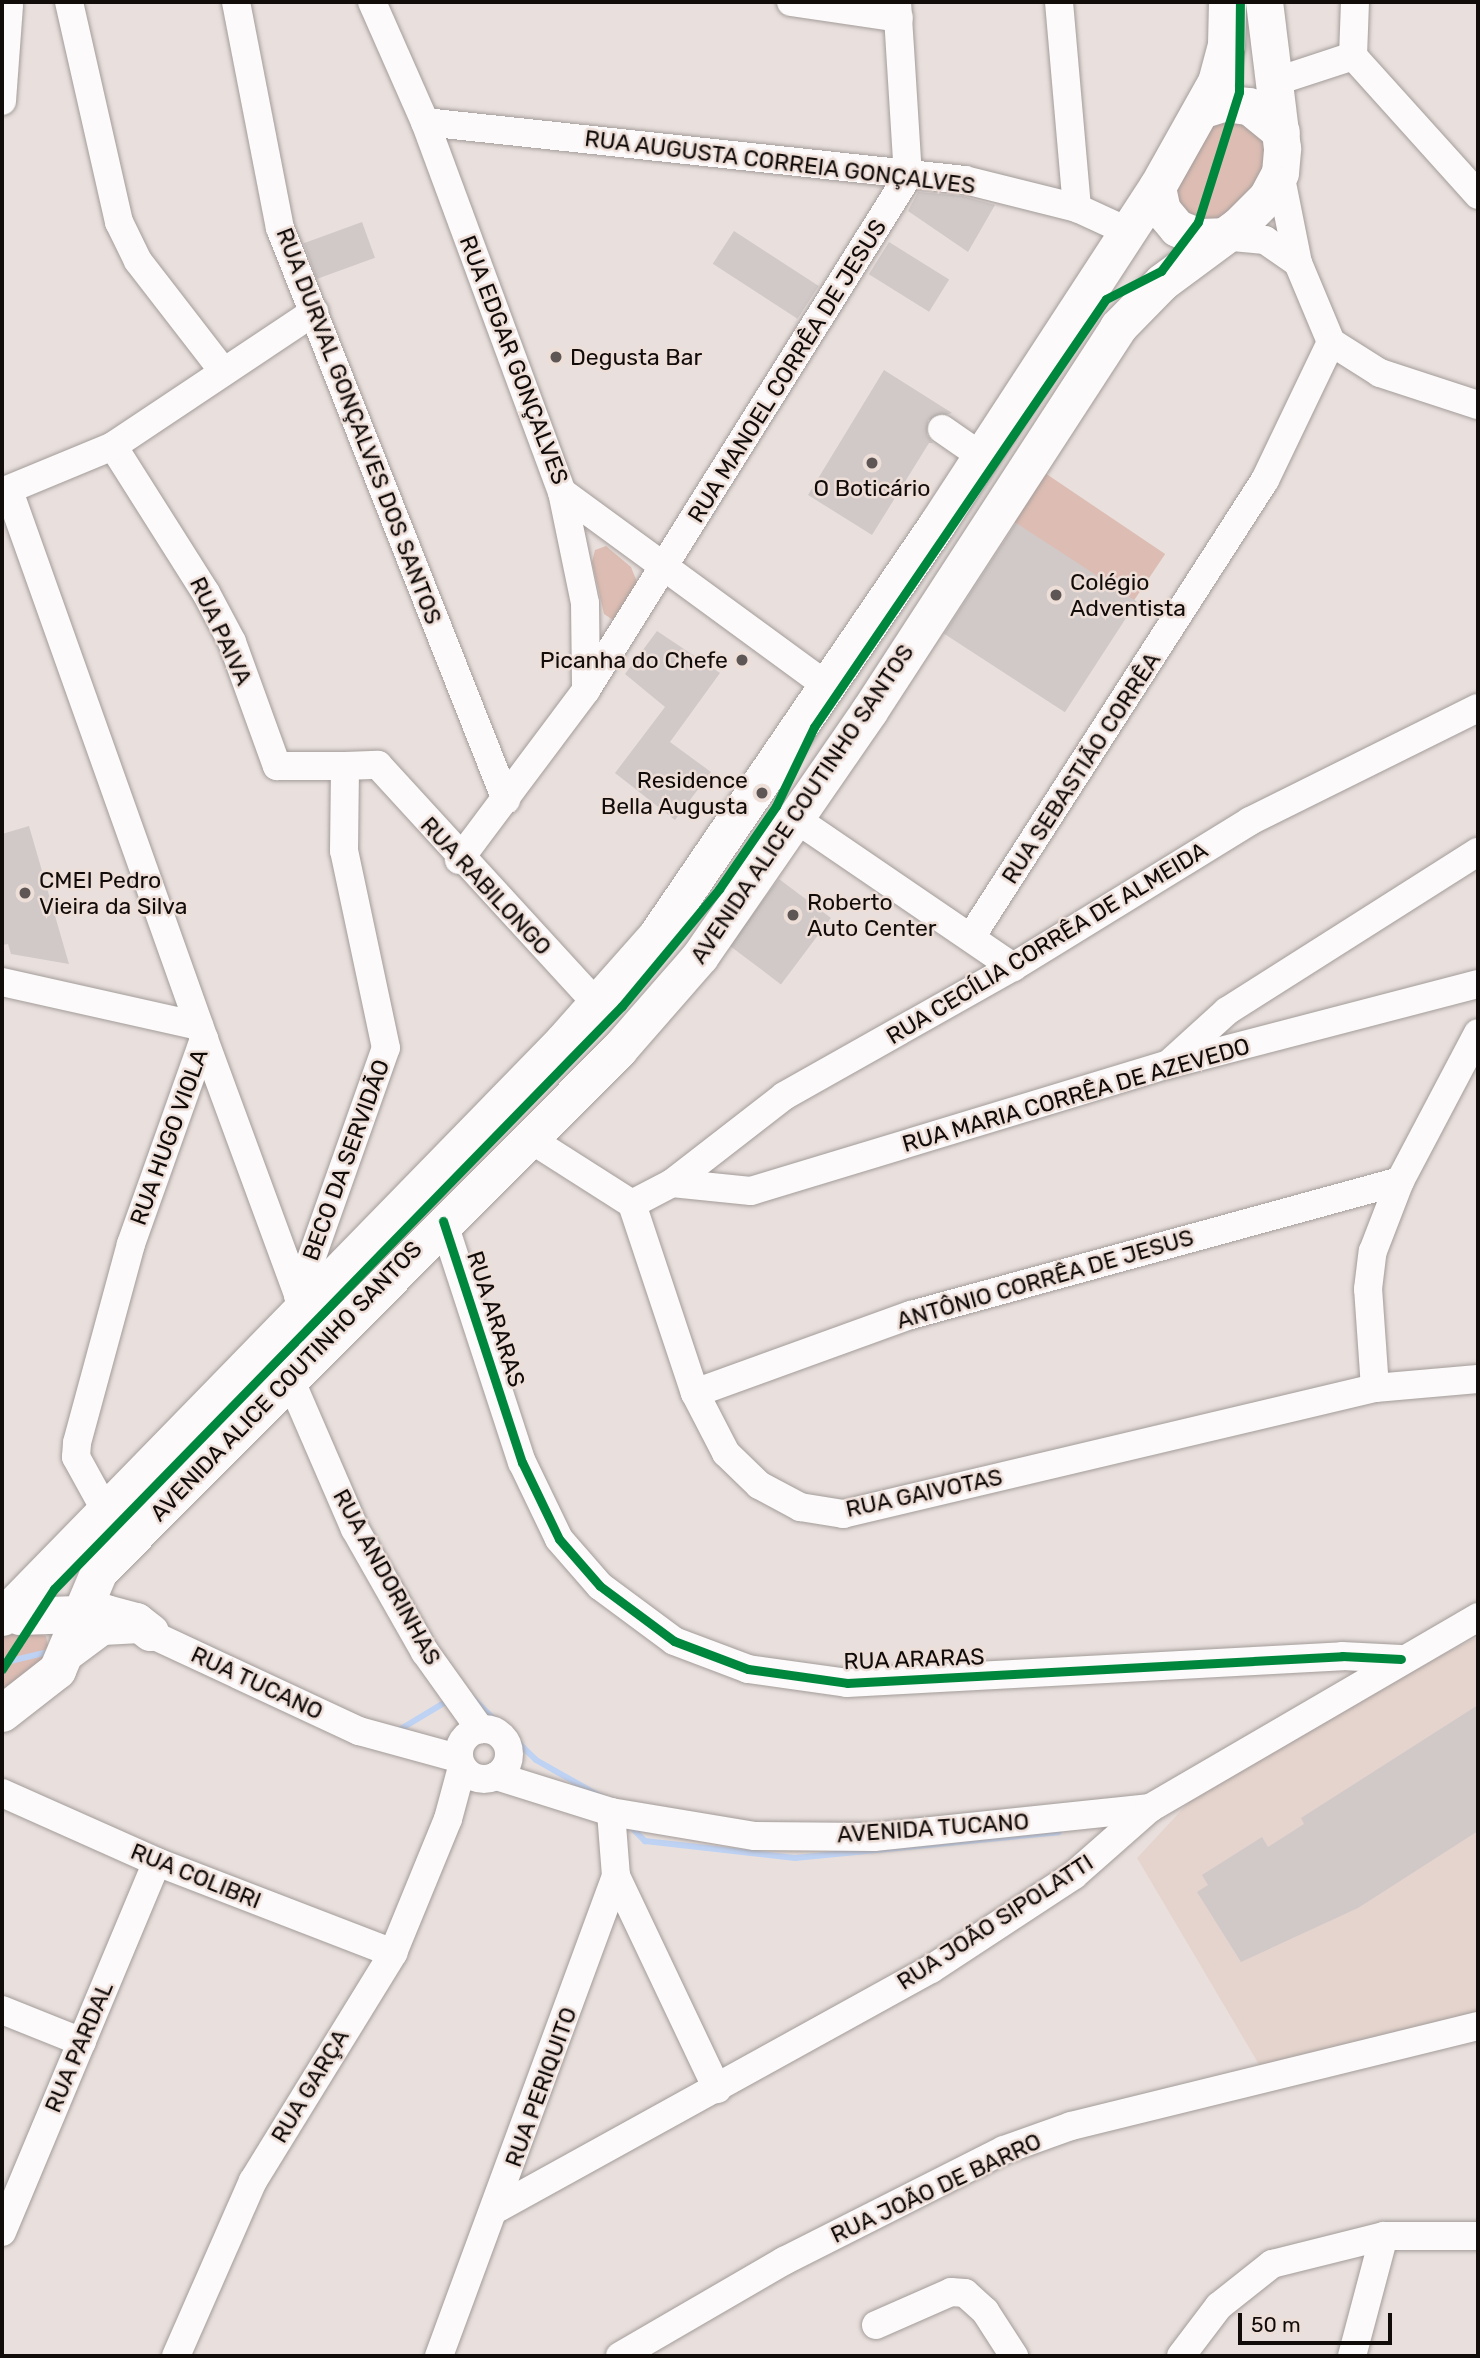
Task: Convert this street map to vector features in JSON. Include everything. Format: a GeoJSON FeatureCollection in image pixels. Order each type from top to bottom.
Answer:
{"type":"FeatureCollection","features":[{"type":"Feature","properties":{"kind":"main road","name":"AVENIDA ALICE COUTINHO SANTOS"},"geometry":{"type":"LineString","coordinates":[[9,1615],[104,1507],[175,1445],[301,1302],[597,1004],[656,936],[828,687],[1127,230],[1213,106],[1226,46],[1227,2]]}},
{"type":"Feature","properties":{"kind":"main road"},"geometry":{"type":"LineString","coordinates":[[1264,2],[1281,132],[1280,173]]}},
{"type":"Feature","properties":{"kind":"main road"},"geometry":{"type":"LineString","coordinates":[[1213,106],[1274,82]]}},
{"type":"Feature","properties":{"kind":"main road"},"geometry":{"type":"LineString","coordinates":[[1213,106],[1249,106],[1281,132]]}},
{"type":"Feature","properties":{"kind":"main road","name":"AVENIDA ALICE COUTINHO SANTOS"},"geometry":{"type":"LineString","coordinates":[[2,1713],[40,1688],[64,1660],[79,1614],[99,1571],[677,984],[759,887],[796,819],[1118,327],[1163,282],[1252,214],[1280,173]]}},
{"type":"Feature","properties":{"kind":"main road"},"geometry":{"type":"LineString","coordinates":[[1157,187],[1162,210],[1187,234]]}},
{"type":"Feature","properties":{"kind":"main road"},"geometry":{"type":"LineString","coordinates":[[1127,230],[1222,236]]}},
{"type":"Feature","properties":{"kind":"main road"},"geometry":{"type":"LineString","coordinates":[[99,1571],[106,1596],[139,1625]]}},
{"type":"Feature","properties":{"kind":"main road"},"geometry":{"type":"LineString","coordinates":[[9,1615],[79,1614],[139,1625]]}},
{"type":"Feature","properties":{"kind":"main road"},"geometry":{"type":"LineString","coordinates":[[9,1615],[54,1634],[64,1660]]}},
{"type":"Feature","properties":{"kind":"street"},"geometry":{"type":"LineString","coordinates":[[69,2],[119,222],[138,261],[223,371]]}},
{"type":"Feature","properties":{"kind":"street","name":"RUA DURVAL GONÇALVES DOS SANTOS"},"geometry":{"type":"LineString","coordinates":[[236,2],[280,228],[506,800]]}},
{"type":"Feature","properties":{"kind":"street","name":"RUA EDGAR GONÇALVES"},"geometry":{"type":"LineString","coordinates":[[372,2],[425,122],[562,492],[828,687]]}},
{"type":"Feature","properties":{"kind":"street"},"geometry":{"type":"LineString","coordinates":[[792,2],[898,10],[908,176]]}},
{"type":"Feature","properties":{"kind":"street"},"geometry":{"type":"LineString","coordinates":[[1059,2],[1077,208]]}},
{"type":"Feature","properties":{"kind":"street"},"geometry":{"type":"LineString","coordinates":[[1355,2],[1353,56],[1478,195]]}},
{"type":"Feature","properties":{"kind":"street"},"geometry":{"type":"LineString","coordinates":[[2,101],[9,5]]}},
{"type":"Feature","properties":{"kind":"street"},"geometry":{"type":"LineString","coordinates":[[1274,82],[1353,56]]}},
{"type":"Feature","properties":{"kind":"street","name":"RUA AUGUSTA CORREIA GONÇALVES"},"geometry":{"type":"LineString","coordinates":[[425,122],[908,176],[965,180],[1077,208],[1127,230]]}},
{"type":"Feature","properties":{"kind":"street"},"geometry":{"type":"LineString","coordinates":[[1280,173],[1298,263],[1331,342],[1380,373],[1478,405]]}},
{"type":"Feature","properties":{"kind":"street","name":"RUA MANOEL CORRÊA DE JESUS"},"geometry":{"type":"LineString","coordinates":[[459,860],[586,690],[908,176]]}},
{"type":"Feature","properties":{"kind":"street"},"geometry":{"type":"LineString","coordinates":[[1222,236],[1265,240],[1298,263]]}},
{"type":"Feature","properties":{"kind":"street"},"geometry":{"type":"LineString","coordinates":[[5,491],[113,446],[314,312]]}},
{"type":"Feature","properties":{"kind":"street","name":"RUA SEBASTIÃO CORRÊA"},"geometry":{"type":"LineString","coordinates":[[971,937],[1259,490],[1331,342]]}},
{"type":"Feature","properties":{"kind":"street"},"geometry":{"type":"LineString","coordinates":[[942,429],[981,456]]}},
{"type":"Feature","properties":{"kind":"street","name":"RUA PAIVA"},"geometry":{"type":"LineString","coordinates":[[113,446],[206,593],[232,642],[277,765],[345,766]]}},
{"type":"Feature","properties":{"kind":"street","name":"RUA HUGO VIOLA"},"geometry":{"type":"LineString","coordinates":[[5,491],[202,1033],[131,1244],[77,1443],[76,1457],[104,1507]]}},
{"type":"Feature","properties":{"kind":"street"},"geometry":{"type":"LineString","coordinates":[[562,492],[585,603],[586,690]]}},
{"type":"Feature","properties":{"kind":"street","name":"RUA CECÍLIA CORRÊA DE ALMEIDA"},"geometry":{"type":"LineString","coordinates":[[632,1204],[672,1183],[784,1096],[1013,967],[1250,821],[1478,708]]}},
{"type":"Feature","properties":{"kind":"street","name":"RUA RABILONGO"},"geometry":{"type":"LineString","coordinates":[[345,766],[378,765],[459,860],[597,1004]]}},
{"type":"Feature","properties":{"kind":"street","name":"BECO DA SERVIDÃO"},"geometry":{"type":"LineString","coordinates":[[301,1302],[386,1048],[344,851],[345,766]]}},
{"type":"Feature","properties":{"kind":"street"},"geometry":{"type":"LineString","coordinates":[[796,819],[1013,967]]}},
{"type":"Feature","properties":{"kind":"street"},"geometry":{"type":"LineString","coordinates":[[1167,1065],[1227,1011],[1478,852]]}},
{"type":"Feature","properties":{"kind":"street"},"geometry":{"type":"LineString","coordinates":[[2,982],[202,1033],[301,1302]]}},
{"type":"Feature","properties":{"kind":"street","name":"RUA MARIA CORRÊA DE AZEVEDO"},"geometry":{"type":"LineString","coordinates":[[672,1183],[751,1191],[1167,1065],[1478,984]]}},
{"type":"Feature","properties":{"kind":"street"},"geometry":{"type":"LineString","coordinates":[[1375,1388],[1368,1289],[1373,1251],[1400,1181],[1467,1081],[1478,1032]]}},
{"type":"Feature","properties":{"kind":"street"},"geometry":{"type":"LineString","coordinates":[[527,1138],[632,1204]]}},
{"type":"Feature","properties":{"kind":"street","name":"ANTÔNIO CORRÊA DE JESUS"},"geometry":{"type":"LineString","coordinates":[[695,1393],[911,1315],[1400,1181]]}},
{"type":"Feature","properties":{"kind":"street","name":"RUA GAIVOTAS"},"geometry":{"type":"LineString","coordinates":[[632,1204],[695,1393],[726,1453],[759,1485],[800,1507],[843,1514],[1375,1388],[1478,1380]]}},
{"type":"Feature","properties":{"kind":"street","name":"RUA ARARAS"},"geometry":{"type":"LineString","coordinates":[[443,1221],[522,1462],[559,1538],[600,1586],[674,1641],[748,1669],[847,1683],[1342,1656],[1401,1659]]}},
{"type":"Feature","properties":{"kind":"street","name":"RUA ANDORINHAS"},"geometry":{"type":"LineString","coordinates":[[290,1379],[355,1529],[425,1652],[480,1729]]}},
{"type":"Feature","properties":{"kind":"street","name":"RUA JOÃO SIPOLATTI"},"geometry":{"type":"LineString","coordinates":[[498,2208],[931,1969],[1074,1875],[1150,1808],[1401,1659],[1478,1617]]}},
{"type":"Feature","properties":{"kind":"street","name":"RUA TUCANO"},"geometry":{"type":"LineString","coordinates":[[64,1660],[103,1631],[139,1625],[359,1731],[460,1762]]}},
{"type":"Feature","properties":{"kind":"street"},"geometry":{"type":"LineString","coordinates":[[480,1729],[505,1742],[508,1761],[492,1778],[460,1762],[463,1739],[480,1729]]}},
{"type":"Feature","properties":{"kind":"street","name":"AVENIDA TUCANO"},"geometry":{"type":"LineString","coordinates":[[505,1742],[553,1790]]}},
{"type":"Feature","properties":{"kind":"street","name":"RUA GARÇA"},"geometry":{"type":"LineString","coordinates":[[176,2356],[254,2181],[393,1953],[448,1819],[460,1762]]}},
{"type":"Feature","properties":{"kind":"street","name":"RUA GARÇA"},"geometry":{"type":"LineString","coordinates":[[448,1819],[492,1778]]}},
{"type":"Feature","properties":{"kind":"street","name":"AVENIDA TUCANO"},"geometry":{"type":"LineString","coordinates":[[492,1778],[553,1790],[611,1812],[755,1836],[874,1837],[1150,1808]]}},
{"type":"Feature","properties":{"kind":"street","name":"RUA COLIBRI"},"geometry":{"type":"LineString","coordinates":[[2,1793],[157,1862],[393,1953]]}},
{"type":"Feature","properties":{"kind":"street","name":"RUA PERIQUITO"},"geometry":{"type":"LineString","coordinates":[[450,2349],[616,1876],[611,1812]]}},
{"type":"Feature","properties":{"kind":"street","name":"RUA PARDAL"},"geometry":{"type":"LineString","coordinates":[[2,2232],[24,2171],[82,2042],[157,1862]]}},
{"type":"Feature","properties":{"kind":"street"},"geometry":{"type":"LineString","coordinates":[[616,1876],[717,2089]]}},
{"type":"Feature","properties":{"kind":"street"},"geometry":{"type":"LineString","coordinates":[[2,2010],[82,2042]]}},
{"type":"Feature","properties":{"kind":"street","name":"RUA JOÃO DE BARRO"},"geometry":{"type":"LineString","coordinates":[[620,2356],[784,2261],[1004,2150],[1070,2126],[1478,2026]]}},
{"type":"Feature","properties":{"kind":"street"},"geometry":{"type":"LineString","coordinates":[[2,2189],[24,2171]]}},
{"type":"Feature","properties":{"kind":"street"},"geometry":{"type":"LineString","coordinates":[[1181,2356],[1219,2306],[1272,2264],[1384,2236],[1478,2236]]}},
{"type":"Feature","properties":{"kind":"street"},"geometry":{"type":"LineString","coordinates":[[1352,2356],[1384,2236]]}},
{"type":"Feature","properties":{"kind":"street"},"geometry":{"type":"LineString","coordinates":[[876,2325],[951,2292],[965,2293],[985,2311],[1014,2356]]}},
{"type":"Feature","properties":{"kind":"shaded area"},"geometry":{"type":"Polygon","coordinates":[[[1232,116],[1266,141],[1268,175],[1225,219],[1182,220],[1173,184],[1190,148],[1219,118],[1232,116]]]}},
{"type":"Feature","properties":{"kind":"shaded area"},"geometry":{"type":"Polygon","coordinates":[[[1045,473],[1165,554],[1133,602],[1013,521],[1045,473]]]}},
{"type":"Feature","properties":{"kind":"shaded area"},"geometry":{"type":"Polygon","coordinates":[[[606,546],[631,567],[637,582],[613,620],[604,614],[592,562],[595,550],[606,546]]]}},
{"type":"Feature","properties":{"kind":"shaded area"},"geometry":{"type":"Polygon","coordinates":[[[10,1627],[46,1636],[50,1656],[2,1702],[2,1635],[10,1627]]]}},
{"type":"Feature","properties":{"kind":"shaded area"},"geometry":{"type":"Polygon","coordinates":[[[1478,1637],[1478,2016],[1261,2068],[1137,1858],[1189,1802],[1415,1668],[1478,1637]]]}},
{"type":"Feature","properties":{"kind":"building"},"geometry":{"type":"Polygon","coordinates":[[[918,192],[962,196],[995,205],[968,252],[908,211],[918,192]]]}},
{"type":"Feature","properties":{"kind":"building"},"geometry":{"type":"Polygon","coordinates":[[[362,222],[375,258],[317,279],[304,243],[362,222]]]}},
{"type":"Feature","properties":{"kind":"building"},"geometry":{"type":"Polygon","coordinates":[[[734,231],[819,286],[797,319],[713,264],[734,231]]]}},
{"type":"Feature","properties":{"kind":"building"},"geometry":{"type":"Polygon","coordinates":[[[889,242],[949,280],[929,312],[869,274],[889,242]]]}},
{"type":"Feature","properties":{"kind":"building","name":"O Boticário"},"geometry":{"type":"Polygon","coordinates":[[[884,370],[952,413],[928,420],[927,435],[933,443],[929,443],[872,535],[808,495],[884,370]]]}},
{"type":"Feature","properties":{"kind":"building","name":"Colégio Adventista"},"geometry":{"type":"Polygon","coordinates":[[[1016,523],[1137,601],[1065,712],[944,634],[1016,523]]]}},
{"type":"Feature","properties":{"kind":"building"},"geometry":{"type":"Polygon","coordinates":[[[657,631],[720,673],[670,742],[711,772],[675,820],[615,773],[665,707],[625,674],[657,631]]]}},
{"type":"Feature","properties":{"kind":"building","name":"CMEI Pedro Vieira da Silva"},"geometry":{"type":"Polygon","coordinates":[[[29,826],[69,964],[11,954],[8,944],[2,945],[2,834],[29,826]]]}},
{"type":"Feature","properties":{"kind":"building"},"geometry":{"type":"Polygon","coordinates":[[[779,879],[831,918],[781,984],[729,945],[779,879]]]}},
{"type":"Feature","properties":{"kind":"building"},"geometry":{"type":"Polygon","coordinates":[[[1478,1705],[1478,1831],[1358,1908],[1241,1962],[1197,1892],[1208,1885],[1202,1875],[1262,1837],[1268,1847],[1304,1824],[1301,1818],[1478,1705]]]}},
{"type":"Feature","properties":{"kind":"waterway"},"geometry":{"type":"LineString","coordinates":[[2,1663],[52,1651]]}},
{"type":"Feature","properties":{"kind":"waterway"},"geometry":{"type":"LineString","coordinates":[[464,1690],[536,1760],[605,1799]]}},
{"type":"Feature","properties":{"kind":"waterway"},"geometry":{"type":"LineString","coordinates":[[399,1730],[449,1700]]}},
{"type":"Feature","properties":{"kind":"waterway"},"geometry":{"type":"LineString","coordinates":[[629,1825],[645,1841],[795,1858],[1059,1832]]}},
{"type":"Feature","properties":{"kind":"cycle path"},"geometry":{"type":"LineString","coordinates":[[2,1669],[54,1589],[622,1006],[719,889],[776,806],[814,727],[1106,299],[1161,271],[1198,222],[1239,92],[1240,2]]}},
{"type":"Feature","properties":{"kind":"cycle path"},"geometry":{"type":"LineString","coordinates":[[443,1221],[522,1462],[559,1539],[600,1586],[674,1641],[748,1669],[847,1683],[1342,1656],[1401,1659]]}},
{"type":"Feature","properties":{"kind":"place","name":"Degusta Bar"},"geometry":{"type":"Point","coordinates":[556,357]}},
{"type":"Feature","properties":{"kind":"place","name":"O Boticário"},"geometry":{"type":"Point","coordinates":[872,463]}},
{"type":"Feature","properties":{"kind":"place","name":"Colégio Adventista"},"geometry":{"type":"Point","coordinates":[1056,595]}},
{"type":"Feature","properties":{"kind":"place","name":"Picanha do Chefe"},"geometry":{"type":"Point","coordinates":[742,660]}},
{"type":"Feature","properties":{"kind":"place","name":"Residence Bella Augusta"},"geometry":{"type":"Point","coordinates":[762,793]}},
{"type":"Feature","properties":{"kind":"place","name":"CMEI Pedro Vieira da Silva"},"geometry":{"type":"Point","coordinates":[25,893]}},
{"type":"Feature","properties":{"kind":"place","name":"Roberto Auto Center"},"geometry":{"type":"Point","coordinates":[793,915]}}]}
